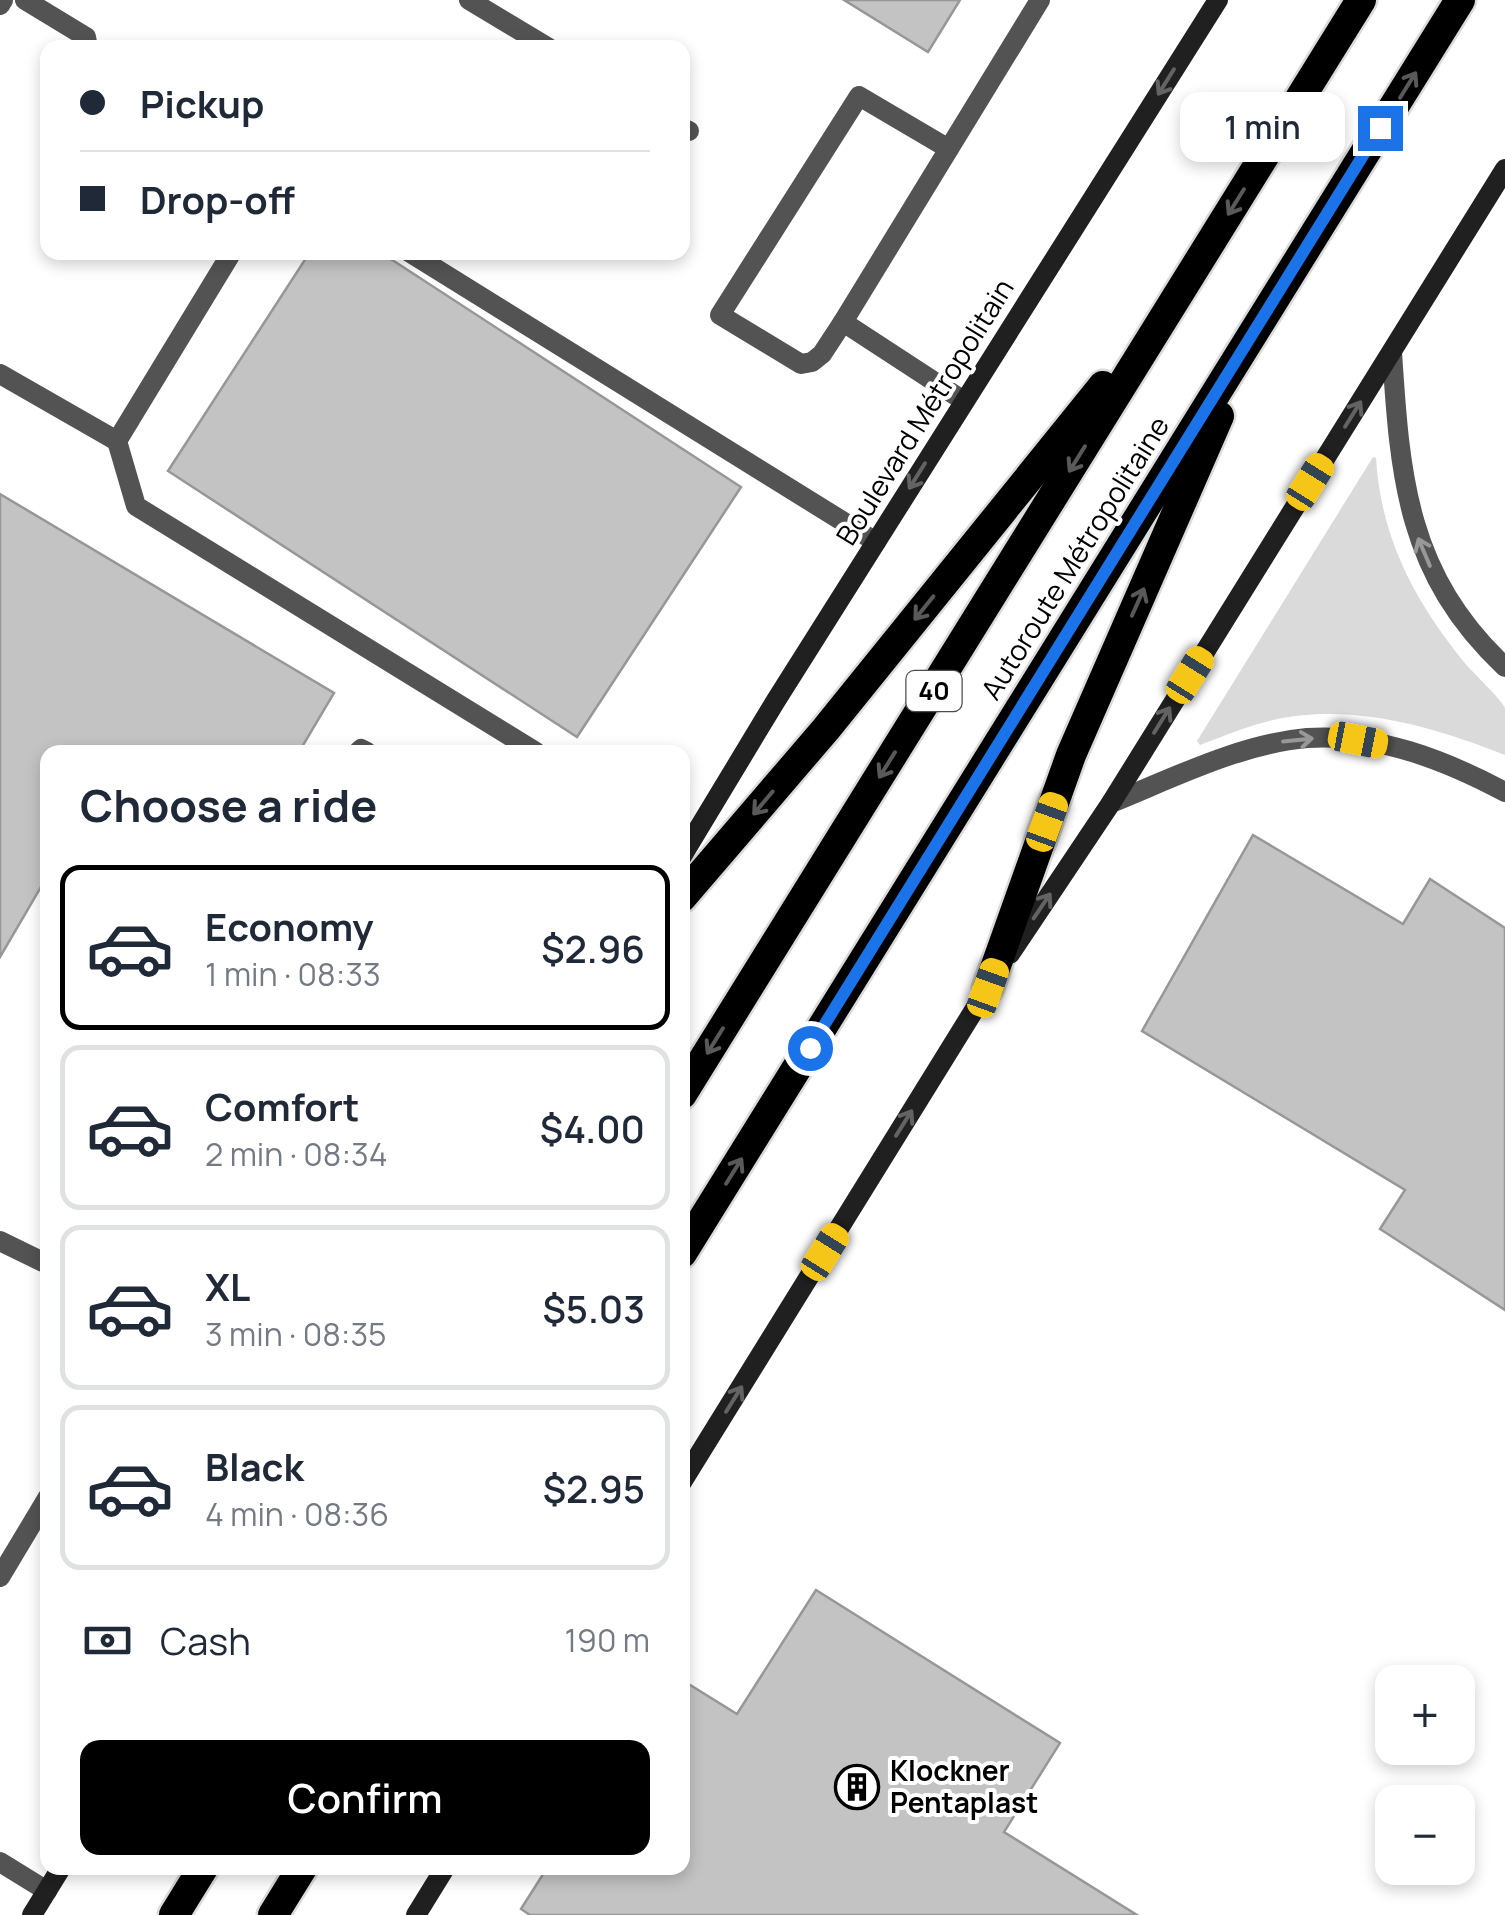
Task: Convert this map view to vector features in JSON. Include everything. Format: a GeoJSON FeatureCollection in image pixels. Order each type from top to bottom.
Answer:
{"type":"FeatureCollection","features":[{"type":"Feature","properties":{"kind":"highway","name":"Autoroute Métropolitaine"},"geometry":{"type":"LineString","coordinates":[[690,1081],[1361,0]]}},
{"type":"Feature","properties":{"kind":"highway","name":"Autoroute Métropolitaine"},"geometry":{"type":"LineString","coordinates":[[690,1241],[1460,0]]}},
{"type":"Feature","properties":{"kind":"highway"},"geometry":{"type":"LineString","coordinates":[[690,888],[826,729],[1184,287]]}},
{"type":"Feature","properties":{"kind":"highway"},"geometry":{"type":"LineString","coordinates":[[988,988],[1071,755],[1264,316]]}},
{"type":"Feature","properties":{"kind":"highway"},"geometry":{"type":"LineString","coordinates":[[174,1915],[199,1875]]}},
{"type":"Feature","properties":{"kind":"highway"},"geometry":{"type":"LineString","coordinates":[[273,1915],[298,1875]]}},
{"type":"Feature","properties":{"kind":"main road","name":"Boulevard Métropolitain"},"geometry":{"type":"LineString","coordinates":[[690,840],[1218,0]]}},
{"type":"Feature","properties":{"kind":"main road"},"geometry":{"type":"LineString","coordinates":[[690,1469],[988,988],[1111,802],[1505,169]]}},
{"type":"Feature","properties":{"kind":"main road"},"geometry":{"type":"LineString","coordinates":[[32,1915],[57,1875]]}},
{"type":"Feature","properties":{"kind":"main road"},"geometry":{"type":"LineString","coordinates":[[416,1915],[441,1875]]}},
{"type":"Feature","properties":{"kind":"street"},"geometry":{"type":"LineString","coordinates":[[25,0],[87,40]]}},
{"type":"Feature","properties":{"kind":"street"},"geometry":{"type":"LineString","coordinates":[[470,0],[536,40]]}},
{"type":"Feature","properties":{"kind":"street"},"geometry":{"type":"LineString","coordinates":[[950,149],[859,96],[720,315],[801,364],[822,354],[950,149],[1040,0]]}},
{"type":"Feature","properties":{"kind":"street"},"geometry":{"type":"LineString","coordinates":[[117,441],[227,260]]}},
{"type":"Feature","properties":{"kind":"street"},"geometry":{"type":"LineString","coordinates":[[422,260],[876,542]]}},
{"type":"Feature","properties":{"kind":"street"},"geometry":{"type":"LineString","coordinates":[[843,322],[964,401]]}},
{"type":"Feature","properties":{"kind":"street"},"geometry":{"type":"LineString","coordinates":[[1392,352],[1398,444],[1422,550],[1454,606],[1505,667]]}},
{"type":"Feature","properties":{"kind":"street"},"geometry":{"type":"LineString","coordinates":[[0,374],[117,441],[136,506],[525,745]]}},
{"type":"Feature","properties":{"kind":"street"},"geometry":{"type":"LineString","coordinates":[[1111,802],[1241,754],[1306,738],[1358,740],[1387,746],[1451,767],[1505,792]]}},
{"type":"Feature","properties":{"kind":"street"},"geometry":{"type":"LineString","coordinates":[[0,1241],[40,1258]]}},
{"type":"Feature","properties":{"kind":"street"},"geometry":{"type":"LineString","coordinates":[[0,1577],[40,1510]]}},
{"type":"Feature","properties":{"kind":"street"},"geometry":{"type":"LineString","coordinates":[[0,1862],[47,1890]]}},
{"type":"Feature","properties":{"kind":"shaded area"},"geometry":{"type":"Polygon","coordinates":[[[1373,457],[1385,515],[1403,567],[1446,639],[1505,708],[1505,755],[1402,722],[1322,714],[1283,718],[1200,745],[1197,741],[1373,457]]]}},
{"type":"Feature","properties":{"kind":"building"},"geometry":{"type":"Polygon","coordinates":[[[844,0],[960,0],[928,52],[844,0]]]}},
{"type":"Feature","properties":{"kind":"building"},"geometry":{"type":"Polygon","coordinates":[[[305,260],[392,260],[741,487],[577,737],[168,471],[305,260]]]}},
{"type":"Feature","properties":{"kind":"building"},"geometry":{"type":"Polygon","coordinates":[[[0,494],[334,693],[303,745],[40,745],[40,889],[0,957],[0,494]]]}},
{"type":"Feature","properties":{"kind":"building"},"geometry":{"type":"Polygon","coordinates":[[[1253,835],[1403,924],[1430,879],[1505,928],[1505,1310],[1380,1229],[1405,1190],[1142,1031],[1253,835]]]}},
{"type":"Feature","properties":{"kind":"building","name":"Klockner Pentaplast"},"geometry":{"type":"Polygon","coordinates":[[[816,1590],[1060,1743],[1004,1832],[1137,1915],[530,1915],[521,1909],[543,1875],[690,1875],[690,1685],[737,1714],[816,1590]]]}},
{"type":"Feature","properties":{"kind":"place","name":"Klockner Pentaplast"},"geometry":{"type":"Point","coordinates":[857,1787]}},
{"type":"Feature","properties":{"kind":"route"},"geometry":{"type":"LineString","coordinates":[[810,1048],[1380,128]]}}]}
